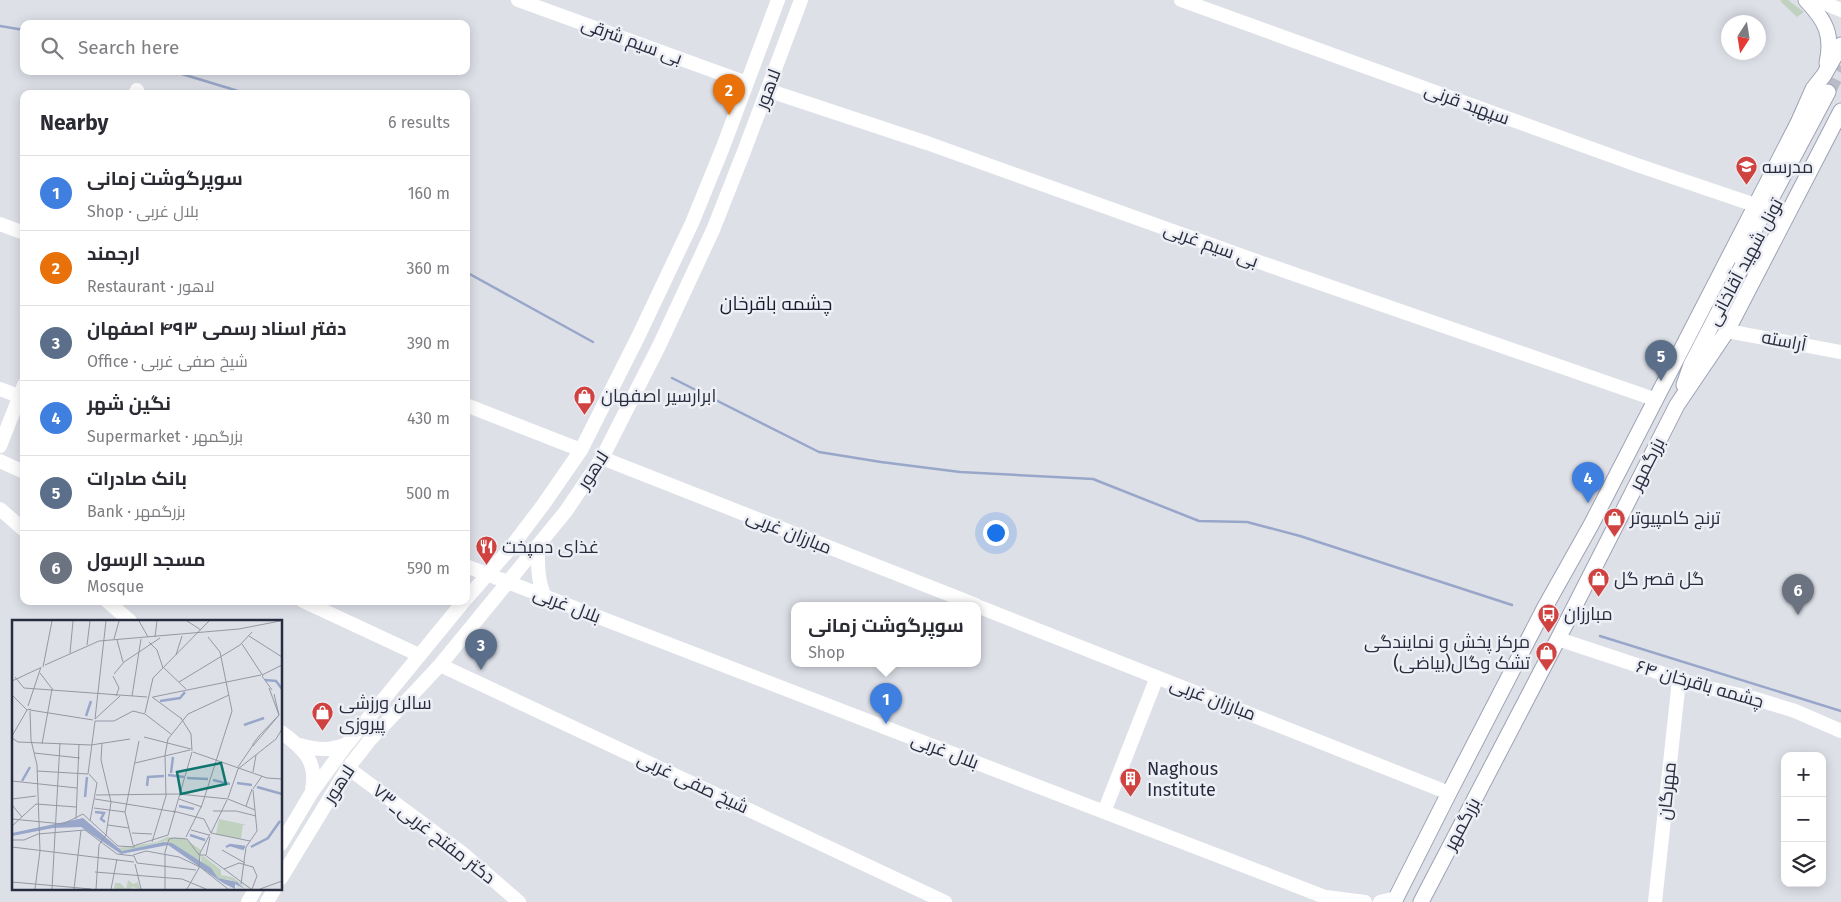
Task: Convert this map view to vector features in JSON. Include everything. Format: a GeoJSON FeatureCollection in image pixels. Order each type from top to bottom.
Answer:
{"type":"FeatureCollection","features":[{"type":"Feature","properties":{"kind":"main road"},"geometry":{"type":"LineString","coordinates":[[1806,0],[1818,12],[1829,36],[1830,50],[1824,75]]}},
{"type":"Feature","properties":{"kind":"main road","name":"بزرگمهر"},"geometry":{"type":"LineString","coordinates":[[1654,399],[1684,363],[1828,92],[1824,75],[1841,45]]}},
{"type":"Feature","properties":{"kind":"main road","name":"بزرگمهر"},"geometry":{"type":"LineString","coordinates":[[1395,900],[1545,607],[1590,525],[1798,123],[1828,92]]}},
{"type":"Feature","properties":{"kind":"main road","name":"تونل شهید آقاخانی"},"geometry":{"type":"LineString","coordinates":[[1677,406],[1691,365],[1828,92]]}},
{"type":"Feature","properties":{"kind":"main road","name":"بزرگمهر"},"geometry":{"type":"LineString","coordinates":[[1420,902],[1558,639],[1677,406],[1726,331],[1841,111]]}},
{"type":"Feature","properties":{"kind":"street","name":"بی سیم شرقی"},"geometry":{"type":"LineString","coordinates":[[518,0],[747,84]]}},
{"type":"Feature","properties":{"kind":"street","name":"لاهور"},"geometry":{"type":"LineString","coordinates":[[470,594],[508,551],[581,450],[688,232],[723,147],[778,0]]}},
{"type":"Feature","properties":{"kind":"street","name":"لاهور"},"geometry":{"type":"LineString","coordinates":[[282,876],[348,768],[369,741],[440,665],[566,511],[602,458],[636,392],[712,230],[801,0]]}},
{"type":"Feature","properties":{"kind":"street","name":"سپهبد قرنی"},"geometry":{"type":"LineString","coordinates":[[1180,0],[1651,170],[1755,205]]}},
{"type":"Feature","properties":{"kind":"street"},"geometry":{"type":"LineString","coordinates":[[1818,0],[1841,10]]}},
{"type":"Feature","properties":{"kind":"street"},"geometry":{"type":"LineString","coordinates":[[770,21],[778,19],[781,21],[783,30],[782,50]]}},
{"type":"Feature","properties":{"kind":"street","name":"بی سیم غربی"},"geometry":{"type":"LineString","coordinates":[[767,90],[927,143],[1262,263],[1654,399]]}},
{"type":"Feature","properties":{"kind":"street"},"geometry":{"type":"LineString","coordinates":[[723,147],[726,155],[730,158],[738,158],[743,154]]}},
{"type":"Feature","properties":{"kind":"street"},"geometry":{"type":"LineString","coordinates":[[0,224],[20,232]]}},
{"type":"Feature","properties":{"kind":"street","name":"آراسته"},"geometry":{"type":"LineString","coordinates":[[1726,331],[1839,352]]}},
{"type":"Feature","properties":{"kind":"street"},"geometry":{"type":"LineString","coordinates":[[615,383],[625,373],[633,372],[637,377],[636,392]]}},
{"type":"Feature","properties":{"kind":"street"},"geometry":{"type":"LineString","coordinates":[[0,389],[20,393]]}},
{"type":"Feature","properties":{"kind":"street"},"geometry":{"type":"LineString","coordinates":[[0,446],[20,398]]}},
{"type":"Feature","properties":{"kind":"street"},"geometry":{"type":"LineString","coordinates":[[470,407],[581,450]]}},
{"type":"Feature","properties":{"kind":"street","name":"مبارزان غربی"},"geometry":{"type":"LineString","coordinates":[[602,458],[966,602]]}},
{"type":"Feature","properties":{"kind":"street"},"geometry":{"type":"LineString","coordinates":[[0,461],[20,470]]}},
{"type":"Feature","properties":{"kind":"street"},"geometry":{"type":"LineString","coordinates":[[0,508],[20,526]]}},
{"type":"Feature","properties":{"kind":"street"},"geometry":{"type":"LineString","coordinates":[[538,545],[538,577],[545,597]]}},
{"type":"Feature","properties":{"kind":"street","name":"بلال غربی"},"geometry":{"type":"LineString","coordinates":[[470,568],[1329,900],[1365,902]]}},
{"type":"Feature","properties":{"kind":"street"},"geometry":{"type":"LineString","coordinates":[[112,605],[129,620]]}},
{"type":"Feature","properties":{"kind":"street"},"geometry":{"type":"LineString","coordinates":[[312,605],[419,655]]}},
{"type":"Feature","properties":{"kind":"street","name":"لاهور"},"geometry":{"type":"LineString","coordinates":[[282,842],[312,792],[347,744],[461,605]]}},
{"type":"Feature","properties":{"kind":"street","name":"مبارزان غربی"},"geometry":{"type":"LineString","coordinates":[[981,608],[1449,793]]}},
{"type":"Feature","properties":{"kind":"street","name":"چشمه باقرخان ۶۴"},"geometry":{"type":"LineString","coordinates":[[1558,639],[1679,680],[1753,698],[1795,711],[1841,730]]}},
{"type":"Feature","properties":{"kind":"street","name":"شیخ صفی غربی"},"geometry":{"type":"LineString","coordinates":[[440,665],[945,902]]}},
{"type":"Feature","properties":{"kind":"street"},"geometry":{"type":"LineString","coordinates":[[1104,812],[1157,677]]}},
{"type":"Feature","properties":{"kind":"street","name":"مهرگان"},"geometry":{"type":"LineString","coordinates":[[1654,902],[1679,680]]}},
{"type":"Feature","properties":{"kind":"street"},"geometry":{"type":"LineString","coordinates":[[282,733],[300,745],[325,750],[347,744]]}},
{"type":"Feature","properties":{"kind":"street"},"geometry":{"type":"LineString","coordinates":[[300,745],[313,769],[312,792]]}},
{"type":"Feature","properties":{"kind":"street","name":"۷۳_دکتر مفتح غربی"},"geometry":{"type":"LineString","coordinates":[[348,768],[461,852],[519,902]]}},
{"type":"Feature","properties":{"kind":"street"},"geometry":{"type":"LineString","coordinates":[[248,902],[255,890]]}},
{"type":"Feature","properties":{"kind":"street"},"geometry":{"type":"LineString","coordinates":[[266,902],[274,890]]}},
{"type":"Feature","properties":{"kind":"street"},"geometry":{"type":"LineString","coordinates":[[1380,902],[1395,900]]}},
{"type":"Feature","properties":{"kind":"green space"},"geometry":{"type":"Polygon","coordinates":[[[1788,0],[1804,12],[1797,17],[1780,1],[1788,0]]]}},
{"type":"Feature","properties":{"kind":"waterway"},"geometry":{"type":"LineString","coordinates":[[0,26],[20,29]]}},
{"type":"Feature","properties":{"kind":"waterway"},"geometry":{"type":"LineString","coordinates":[[185,75],[235,90]]}},
{"type":"Feature","properties":{"kind":"waterway"},"geometry":{"type":"LineString","coordinates":[[470,274],[593,342]]}},
{"type":"Feature","properties":{"kind":"waterway"},"geometry":{"type":"LineString","coordinates":[[672,378],[819,452],[960,472],[1093,479],[1199,521],[1247,522],[1300,536],[1512,605]]}},
{"type":"Feature","properties":{"kind":"waterway"},"geometry":{"type":"LineString","coordinates":[[1600,636],[1841,711]]}},
{"type":"Feature","properties":{"kind":"tunnel"},"geometry":{"type":"LineString","coordinates":[[1828,92],[1841,66]]}},
{"type":"Feature","properties":{"kind":"place","name":"ارجمند"},"geometry":{"type":"Point","coordinates":[729,115]}},
{"type":"Feature","properties":{"kind":"place","name":"مدرسه"},"geometry":{"type":"Point","coordinates":[1746,186]}},
{"type":"Feature","properties":{"kind":"place","name":"بانک صادرات"},"geometry":{"type":"Point","coordinates":[1661,381]}},
{"type":"Feature","properties":{"kind":"place","name":"ابرارسیر اصفهان"},"geometry":{"type":"Point","coordinates":[585,415]}},
{"type":"Feature","properties":{"kind":"place","name":"نگین شهر"},"geometry":{"type":"Point","coordinates":[1588,503]}},
{"type":"Feature","properties":{"kind":"place","name":"ترنج کامپیوتر"},"geometry":{"type":"Point","coordinates":[1614,537]}},
{"type":"Feature","properties":{"kind":"place","name":"غذای دمپخت"},"geometry":{"type":"Point","coordinates":[486,566]}},
{"type":"Feature","properties":{"kind":"place","name":"گل قصر گل"},"geometry":{"type":"Point","coordinates":[1598,598]}},
{"type":"Feature","properties":{"kind":"place","name":"مسجد الرسول"},"geometry":{"type":"Point","coordinates":[1798,615]}},
{"type":"Feature","properties":{"kind":"place","name":"مبارزان"},"geometry":{"type":"Point","coordinates":[1548,633]}},
{"type":"Feature","properties":{"kind":"place","name":"دفتر اسناد رسمی ۴۹۳ اصفهان"},"geometry":{"type":"Point","coordinates":[481,670]}},
{"type":"Feature","properties":{"kind":"place","name":"مرکز پخش و نمایندگی تشک وگال(بیاضی)"},"geometry":{"type":"Point","coordinates":[1546,671]}},
{"type":"Feature","properties":{"kind":"place","name":"سوپرگوشت زمانی"},"geometry":{"type":"Point","coordinates":[886,724]}},
{"type":"Feature","properties":{"kind":"place","name":"سالن ورزشی پیروزی"},"geometry":{"type":"Point","coordinates":[323,732]}},
{"type":"Feature","properties":{"kind":"place","name":"Naghous Institute"},"geometry":{"type":"Point","coordinates":[1131,798]}},
{"type":"Feature","properties":{"kind":"district","name":"چشمه باقرخان"},"geometry":{"type":"Point","coordinates":[776,303]}}]}
